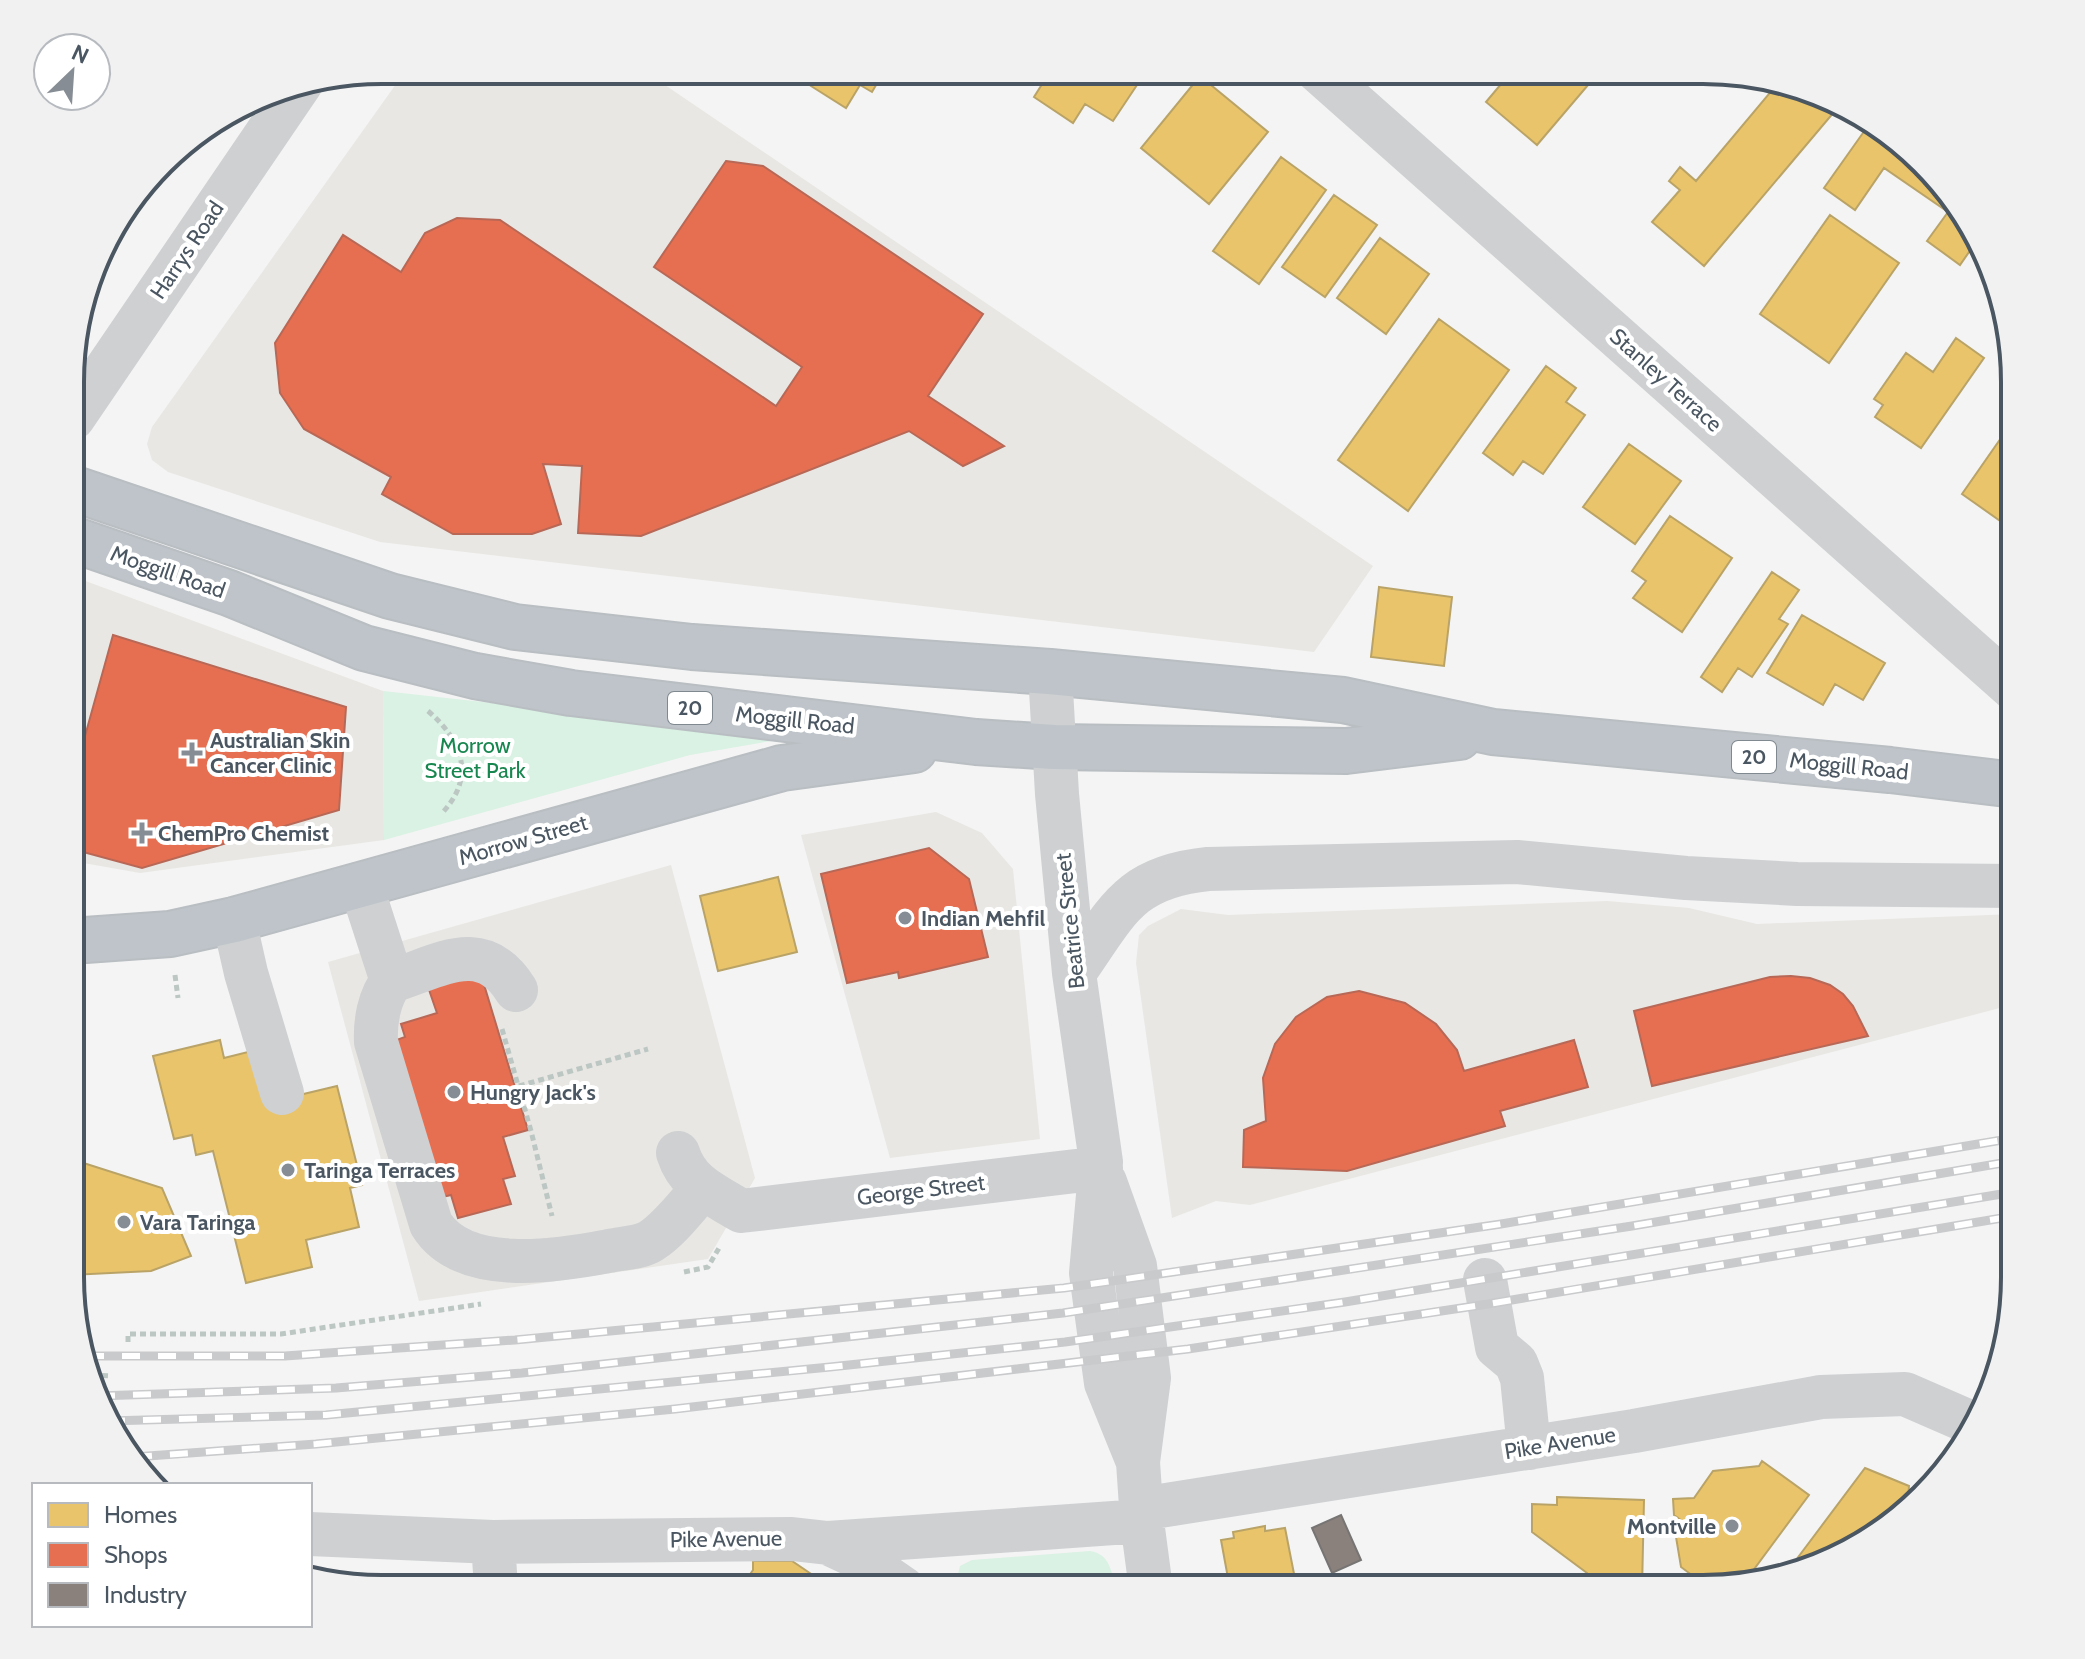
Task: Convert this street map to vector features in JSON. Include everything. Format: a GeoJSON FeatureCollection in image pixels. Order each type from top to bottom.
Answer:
{"type":"FeatureCollection","features":[{"type":"Feature","properties":{"kind":"highway","name":"Moggill Road"},"geometry":{"type":"LineString","coordinates":[[84,492],[390,596],[515,627],[692,647],[1050,672],[1343,700],[1493,732],[2001,783]]}},
{"type":"Feature","properties":{"kind":"highway","name":"Moggill Road"},"geometry":{"type":"LineString","coordinates":[[84,543],[229,593],[342,641],[405,660],[475,676],[651,704],[827,722],[976,742],[1054,747],[1346,751],[1493,732]]}},
{"type":"Feature","properties":{"kind":"highway","name":"Morrow Street"},"geometry":{"type":"LineString","coordinates":[[84,936],[170,934],[234,920],[782,768],[976,742]]}},
{"type":"Feature","properties":{"kind":"street","name":"Stanley Terrace"},"geometry":{"type":"LineString","coordinates":[[1333,84],[2001,678]]}},
{"type":"Feature","properties":{"kind":"street","name":"Harrys Road"},"geometry":{"type":"LineString","coordinates":[[84,402],[290,99]]}},
{"type":"Feature","properties":{"kind":"street","name":"Beatrice Street"},"geometry":{"type":"LineString","coordinates":[[1050,672],[1074,973],[1101,1168],[1135,1266],[1149,1378],[1138,1462],[1149,1575]]}},
{"type":"Feature","properties":{"kind":"street"},"geometry":{"type":"LineString","coordinates":[[1074,973],[1111,921],[1140,890],[1171,875],[1208,869],[1517,862],[1686,878],[1797,884],[2001,886]]}},
{"type":"Feature","properties":{"kind":"street"},"geometry":{"type":"LineString","coordinates":[[361,885],[392,981]]}},
{"type":"Feature","properties":{"kind":"street"},"geometry":{"type":"LineString","coordinates":[[234,920],[246,973],[282,1093]]}},
{"type":"Feature","properties":{"kind":"street"},"geometry":{"type":"LineString","coordinates":[[507,1003],[508,977],[495,966],[475,958],[460,959],[392,981],[385,991],[376,1019],[376,1042],[431,1224],[440,1238],[454,1248],[479,1256],[537,1261],[647,1243],[703,1188],[683,1169],[678,1153]]}},
{"type":"Feature","properties":{"kind":"street","name":"George Street"},"geometry":{"type":"LineString","coordinates":[[703,1188],[741,1211],[1101,1168]]}},
{"type":"Feature","properties":{"kind":"street"},"geometry":{"type":"LineString","coordinates":[[1485,1280],[1497,1347],[1516,1363],[1522,1378],[1529,1448]]}},
{"type":"Feature","properties":{"kind":"street","name":"Pike Avenue"},"geometry":{"type":"LineString","coordinates":[[312,1534],[493,1542],[807,1539],[828,1543],[1141,1515],[1821,1397],[1905,1394],[1964,1420]]}},
{"type":"Feature","properties":{"kind":"street"},"geometry":{"type":"LineString","coordinates":[[493,1542],[495,1575]]}},
{"type":"Feature","properties":{"kind":"street"},"geometry":{"type":"LineString","coordinates":[[828,1543],[858,1557],[884,1575]]}},
{"type":"Feature","properties":{"kind":"path"},"geometry":{"type":"LineString","coordinates":[[420,704],[445,725],[461,759],[461,782],[454,800],[443,812]]}},
{"type":"Feature","properties":{"kind":"path"},"geometry":{"type":"LineString","coordinates":[[175,975],[178,998]]}},
{"type":"Feature","properties":{"kind":"path"},"geometry":{"type":"LineString","coordinates":[[507,1003],[519,1086],[553,1222]]}},
{"type":"Feature","properties":{"kind":"path"},"geometry":{"type":"LineString","coordinates":[[519,1086],[648,1049]]}},
{"type":"Feature","properties":{"kind":"path"},"geometry":{"type":"LineString","coordinates":[[128,1342],[128,1334],[281,1334]]}},
{"type":"Feature","properties":{"kind":"path"},"geometry":{"type":"LineString","coordinates":[[101,1375],[112,1376]]}},
{"type":"Feature","properties":{"kind":"shaded area"},"geometry":{"type":"Polygon","coordinates":[[[396,84],[664,84],[1373,566],[1314,652],[380,542],[168,472],[152,460],[147,444],[152,427],[396,84]]]}},
{"type":"Feature","properties":{"kind":"shaded area"},"geometry":{"type":"Polygon","coordinates":[[[84,580],[383,691],[384,840],[140,873],[84,863],[84,580]]]}},
{"type":"Feature","properties":{"kind":"shaded area"},"geometry":{"type":"Polygon","coordinates":[[[936,812],[982,833],[1013,869],[1040,1139],[890,1158],[801,835],[936,812]]]}},
{"type":"Feature","properties":{"kind":"shaded area"},"geometry":{"type":"Polygon","coordinates":[[[671,865],[755,1178],[708,1259],[419,1301],[328,962],[671,865]]]}},
{"type":"Feature","properties":{"kind":"shaded area"},"geometry":{"type":"Polygon","coordinates":[[[1607,901],[1689,908],[1757,924],[2001,915],[2001,1008],[1250,1205],[1216,1201],[1172,1218],[1136,963],[1139,935],[1148,926],[1181,909],[1228,915],[1607,901]]]}},
{"type":"Feature","properties":{"kind":"green space","name":"Morrow Street Park"},"geometry":{"type":"Polygon","coordinates":[[[383,691],[772,734],[771,741],[690,755],[384,840],[383,691]]]}},
{"type":"Feature","properties":{"kind":"green space"},"geometry":{"type":"Polygon","coordinates":[[[1090,1551],[1106,1560],[1112,1575],[959,1575],[960,1566],[972,1560],[1090,1551]]]}},
{"type":"Feature","properties":{"kind":"building: Homes"},"geometry":{"type":"Polygon","coordinates":[[[877,84],[872,92],[860,85],[846,108],[811,86],[877,84]]]}},
{"type":"Feature","properties":{"kind":"building: Homes"},"geometry":{"type":"Polygon","coordinates":[[[1042,84],[1138,84],[1113,121],[1085,104],[1073,123],[1034,97],[1042,84]]]}},
{"type":"Feature","properties":{"kind":"building: Homes"},"geometry":{"type":"Polygon","coordinates":[[[1193,84],[1210,84],[1268,132],[1209,204],[1141,148],[1193,84]]]}},
{"type":"Feature","properties":{"kind":"building: Homes"},"geometry":{"type":"Polygon","coordinates":[[[1501,84],[1589,84],[1537,145],[1486,102],[1501,84]]]}},
{"type":"Feature","properties":{"kind":"building: Homes"},"geometry":{"type":"Polygon","coordinates":[[[1770,92],[1832,114],[1704,266],[1652,222],[1680,190],[1669,181],[1680,167],[1696,181],[1770,92]]]}},
{"type":"Feature","properties":{"kind":"building: Homes"},"geometry":{"type":"Polygon","coordinates":[[[1864,131],[1914,171],[1946,211],[1884,168],[1855,210],[1824,188],[1864,131]]]}},
{"type":"Feature","properties":{"kind":"building: Homes"},"geometry":{"type":"Polygon","coordinates":[[[1281,157],[1326,190],[1259,284],[1213,251],[1281,157]]]}},
{"type":"Feature","properties":{"kind":"building: Homes"},"geometry":{"type":"Polygon","coordinates":[[[1334,195],[1377,225],[1325,297],[1282,267],[1334,195]]]}},
{"type":"Feature","properties":{"kind":"building: Homes"},"geometry":{"type":"Polygon","coordinates":[[[1948,213],[1970,250],[1960,265],[1927,241],[1948,213]]]}},
{"type":"Feature","properties":{"kind":"building: Homes"},"geometry":{"type":"Polygon","coordinates":[[[1830,215],[1899,263],[1829,363],[1760,314],[1830,215]]]}},
{"type":"Feature","properties":{"kind":"building: Homes"},"geometry":{"type":"Polygon","coordinates":[[[1380,238],[1429,274],[1386,334],[1337,298],[1380,238]]]}},
{"type":"Feature","properties":{"kind":"building: Homes"},"geometry":{"type":"Polygon","coordinates":[[[1439,319],[1509,370],[1408,511],[1338,460],[1439,319]]]}},
{"type":"Feature","properties":{"kind":"building: Homes"},"geometry":{"type":"Polygon","coordinates":[[[1956,338],[1984,358],[1921,448],[1875,417],[1883,405],[1874,399],[1906,353],[1933,372],[1956,338]]]}},
{"type":"Feature","properties":{"kind":"building: Homes"},"geometry":{"type":"Polygon","coordinates":[[[1546,366],[1576,388],[1566,402],[1585,415],[1543,474],[1523,461],[1513,475],[1483,453],[1546,366]]]}},
{"type":"Feature","properties":{"kind":"building: Homes"},"geometry":{"type":"Polygon","coordinates":[[[2001,438],[2001,522],[1962,494],[2001,438]]]}},
{"type":"Feature","properties":{"kind":"building: Homes"},"geometry":{"type":"Polygon","coordinates":[[[1629,444],[1681,481],[1635,544],[1583,507],[1629,444]]]}},
{"type":"Feature","properties":{"kind":"building: Homes"},"geometry":{"type":"Polygon","coordinates":[[[1670,516],[1732,558],[1682,632],[1633,598],[1646,581],[1632,571],[1670,516]]]}},
{"type":"Feature","properties":{"kind":"building: Homes"},"geometry":{"type":"Polygon","coordinates":[[[1772,572],[1799,590],[1779,619],[1788,624],[1752,677],[1738,668],[1722,692],[1701,677],[1772,572]]]}},
{"type":"Feature","properties":{"kind":"building: Homes"},"geometry":{"type":"Polygon","coordinates":[[[1379,587],[1452,597],[1444,666],[1371,657],[1379,587]]]}},
{"type":"Feature","properties":{"kind":"building: Homes"},"geometry":{"type":"Polygon","coordinates":[[[1802,615],[1885,663],[1863,700],[1835,684],[1823,705],[1767,673],[1802,615]]]}},
{"type":"Feature","properties":{"kind":"building: Homes"},"geometry":{"type":"Polygon","coordinates":[[[778,877],[797,952],[718,971],[700,896],[778,877]]]}},
{"type":"Feature","properties":{"kind":"building: Homes","name":"Taringa Terraces"},"geometry":{"type":"Polygon","coordinates":[[[220,1040],[224,1058],[256,1050],[270,1102],[337,1086],[362,1185],[350,1188],[359,1227],[306,1240],[312,1267],[246,1283],[213,1151],[196,1155],[192,1135],[174,1139],[153,1056],[220,1040]]]}},
{"type":"Feature","properties":{"kind":"building: Homes","name":"Vara Taringa"},"geometry":{"type":"Polygon","coordinates":[[[84,1163],[162,1188],[191,1256],[151,1271],[84,1274],[84,1163]]]}},
{"type":"Feature","properties":{"kind":"building: Homes","name":"Montville"},"geometry":{"type":"Polygon","coordinates":[[[1762,1461],[1809,1495],[1753,1570],[1692,1575],[1681,1567],[1675,1531],[1682,1521],[1674,1515],[1673,1499],[1694,1498],[1713,1471],[1759,1466],[1762,1461]]]}},
{"type":"Feature","properties":{"kind":"building: Homes"},"geometry":{"type":"Polygon","coordinates":[[[1865,1468],[1909,1486],[1908,1493],[1868,1525],[1835,1544],[1796,1560],[1865,1468]]]}},
{"type":"Feature","properties":{"kind":"building: Homes"},"geometry":{"type":"Polygon","coordinates":[[[1557,1497],[1644,1500],[1642,1575],[1587,1575],[1532,1532],[1532,1504],[1557,1505],[1557,1497]]]}},
{"type":"Feature","properties":{"kind":"building: Homes"},"geometry":{"type":"Polygon","coordinates":[[[1265,1526],[1265,1531],[1285,1528],[1294,1575],[1227,1575],[1221,1540],[1234,1538],[1233,1532],[1265,1526]]]}},
{"type":"Feature","properties":{"kind":"building: Homes"},"geometry":{"type":"Polygon","coordinates":[[[753,1561],[792,1561],[813,1575],[750,1575],[753,1561]]]}},
{"type":"Feature","properties":{"kind":"building: Shops"},"geometry":{"type":"Polygon","coordinates":[[[726,161],[763,166],[983,314],[928,396],[1004,446],[963,466],[909,431],[641,536],[578,533],[582,466],[543,464],[561,524],[532,534],[453,534],[382,494],[391,477],[304,429],[280,393],[275,343],[343,235],[401,272],[425,233],[457,218],[500,220],[776,406],[802,367],[654,267],[726,161]]]}},
{"type":"Feature","properties":{"kind":"building: Shops"},"geometry":{"type":"Polygon","coordinates":[[[113,635],[346,707],[339,810],[142,868],[84,852],[84,740],[113,635]]]}},
{"type":"Feature","properties":{"kind":"building: Shops","name":"Indian Mehfil"},"geometry":{"type":"Polygon","coordinates":[[[929,848],[969,879],[988,957],[899,978],[898,972],[847,983],[821,874],[929,848]]]}},
{"type":"Feature","properties":{"kind":"building: Shops","name":"Hungry Jack's"},"geometry":{"type":"Polygon","coordinates":[[[479,968],[528,1130],[503,1137],[515,1176],[503,1179],[511,1204],[458,1218],[451,1195],[438,1198],[391,1042],[405,1037],[401,1024],[437,1013],[427,984],[479,968]]]}},
{"type":"Feature","properties":{"kind":"building: Shops"},"geometry":{"type":"Polygon","coordinates":[[[1770,977],[1810,978],[1830,985],[1843,994],[1853,1006],[1868,1036],[1652,1086],[1634,1011],[1770,977]]]}},
{"type":"Feature","properties":{"kind":"building: Shops"},"geometry":{"type":"Polygon","coordinates":[[[1359,991],[1405,1003],[1436,1024],[1457,1050],[1464,1071],[1574,1040],[1588,1087],[1500,1111],[1505,1126],[1347,1171],[1243,1167],[1244,1130],[1266,1121],[1263,1078],[1275,1044],[1296,1017],[1327,997],[1359,991]]]}},
{"type":"Feature","properties":{"kind":"building: Industry"},"geometry":{"type":"Polygon","coordinates":[[[1341,1515],[1361,1560],[1332,1573],[1312,1528],[1341,1515]]]}},
{"type":"Feature","properties":{"kind":"railway"},"geometry":{"type":"LineString","coordinates":[[95,1356],[285,1356],[515,1340],[1064,1288],[1501,1224],[2001,1140]]}},
{"type":"Feature","properties":{"kind":"railway"},"geometry":{"type":"LineString","coordinates":[[109,1396],[336,1388],[522,1373],[1063,1313],[1632,1226],[2001,1163]]}},
{"type":"Feature","properties":{"kind":"railway"},"geometry":{"type":"LineString","coordinates":[[121,1421],[326,1415],[1065,1342],[1345,1302],[2001,1194]]}},
{"type":"Feature","properties":{"kind":"railway"},"geometry":{"type":"LineString","coordinates":[[145,1456],[316,1444],[675,1409],[1188,1349],[1488,1304],[2001,1218]]}},
{"type":"Feature","properties":{"kind":"place","name":"Australian Skin Cancer Clinic"},"geometry":{"type":"Point","coordinates":[192,753]}},
{"type":"Feature","properties":{"kind":"place","name":"ChemPro Chemist"},"geometry":{"type":"Point","coordinates":[142,833]}},
{"type":"Feature","properties":{"kind":"place","name":"Indian Mehfil"},"geometry":{"type":"Point","coordinates":[905,918]}},
{"type":"Feature","properties":{"kind":"place","name":"Hungry Jack's"},"geometry":{"type":"Point","coordinates":[454,1092]}},
{"type":"Feature","properties":{"kind":"place","name":"Taringa Terraces"},"geometry":{"type":"Point","coordinates":[288,1170]}},
{"type":"Feature","properties":{"kind":"place","name":"Vara Taringa"},"geometry":{"type":"Point","coordinates":[124,1222]}},
{"type":"Feature","properties":{"kind":"place","name":"Montville"},"geometry":{"type":"Point","coordinates":[1732,1526]}}]}
